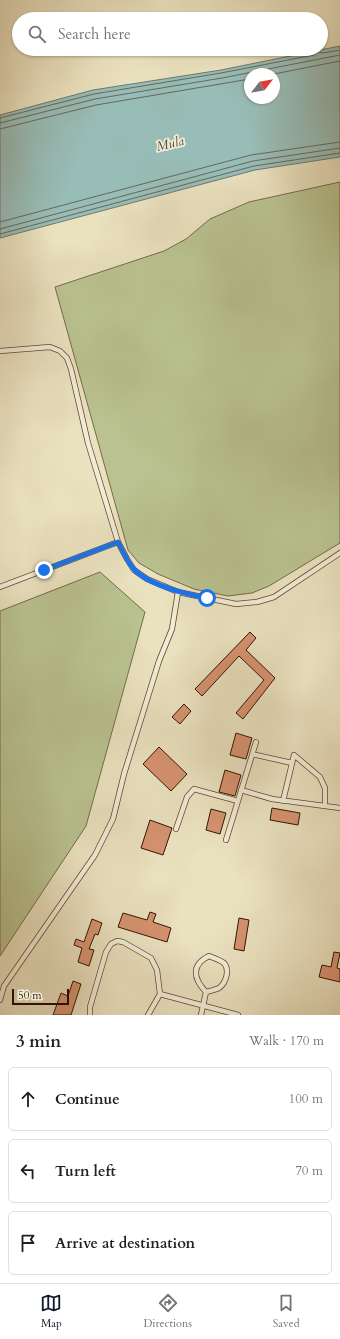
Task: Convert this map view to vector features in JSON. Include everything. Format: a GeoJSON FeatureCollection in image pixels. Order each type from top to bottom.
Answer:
{"type":"FeatureCollection","features":[{"type":"Feature","properties":{"kind":"lane"},"geometry":{"type":"LineString","coordinates":[[0,350],[50,347],[60,351],[67,358],[71,369],[88,443],[118,542],[134,570],[148,579],[178,592],[236,604],[257,602],[274,596],[340,553]]}},
{"type":"Feature","properties":{"kind":"lane"},"geometry":{"type":"LineString","coordinates":[[0,587],[118,542]]}},
{"type":"Feature","properties":{"kind":"lane"},"geometry":{"type":"LineString","coordinates":[[0,1000],[4,986],[95,855],[113,818],[124,774],[157,668],[172,629],[178,592]]}},
{"type":"Feature","properties":{"kind":"lane"},"geometry":{"type":"LineString","coordinates":[[226,840],[256,742]]}},
{"type":"Feature","properties":{"kind":"lane"},"geometry":{"type":"LineString","coordinates":[[252,754],[292,763]]}},
{"type":"Feature","properties":{"kind":"lane"},"geometry":{"type":"LineString","coordinates":[[283,800],[294,755],[320,777],[325,788],[325,806]]}},
{"type":"Feature","properties":{"kind":"lane"},"geometry":{"type":"LineString","coordinates":[[176,828],[187,797],[194,789],[238,801]]}},
{"type":"Feature","properties":{"kind":"lane"},"geometry":{"type":"LineString","coordinates":[[241,790],[283,800],[340,808]]}},
{"type":"Feature","properties":{"kind":"lane"},"geometry":{"type":"LineString","coordinates":[[90,1015],[90,1007],[106,952],[111,944],[117,941],[123,942],[151,958],[157,970],[160,994],[148,1015]]}},
{"type":"Feature","properties":{"kind":"lane"},"geometry":{"type":"LineString","coordinates":[[201,1015],[206,992],[197,978],[196,972],[198,963],[210,956],[224,963],[227,969],[225,980],[220,988],[206,992]]}},
{"type":"Feature","properties":{"kind":"lane"},"geometry":{"type":"LineString","coordinates":[[160,994],[238,1015]]}},
{"type":"Feature","properties":{"kind":"green space"},"geometry":{"type":"Polygon","coordinates":[[[340,182],[340,543],[269,586],[252,593],[228,596],[194,589],[158,574],[139,563],[128,550],[55,287],[164,251],[186,239],[210,219],[249,202],[340,182]]]}},
{"type":"Feature","properties":{"kind":"green space"},"geometry":{"type":"Polygon","coordinates":[[[100,572],[145,612],[86,826],[0,956],[0,611],[100,572]]]}},
{"type":"Feature","properties":{"kind":"water","name":"Mula"},"geometry":{"type":"Polygon","coordinates":[[[340,46],[340,157],[255,170],[0,238],[0,115],[93,90],[221,70],[290,56],[328,56],[328,48],[340,46]]]}},
{"type":"Feature","properties":{"kind":"building"},"geometry":{"type":"Polygon","coordinates":[[[250,632],[256,638],[246,650],[275,678],[243,719],[236,713],[264,680],[239,656],[202,696],[195,689],[250,632]]]}},
{"type":"Feature","properties":{"kind":"building"},"geometry":{"type":"Polygon","coordinates":[[[184,704],[191,711],[180,724],[172,717],[184,704]]]}},
{"type":"Feature","properties":{"kind":"building"},"geometry":{"type":"Polygon","coordinates":[[[236,733],[252,738],[246,759],[230,755],[236,733]]]}},
{"type":"Feature","properties":{"kind":"building"},"geometry":{"type":"Polygon","coordinates":[[[159,747],[187,774],[171,791],[143,764],[159,747]]]}},
{"type":"Feature","properties":{"kind":"building"},"geometry":{"type":"Polygon","coordinates":[[[225,770],[241,775],[235,796],[219,792],[225,770]]]}},
{"type":"Feature","properties":{"kind":"building"},"geometry":{"type":"Polygon","coordinates":[[[272,808],[300,813],[298,825],[270,820],[272,808]]]}},
{"type":"Feature","properties":{"kind":"building"},"geometry":{"type":"Polygon","coordinates":[[[211,809],[226,813],[220,834],[206,830],[211,809]]]}},
{"type":"Feature","properties":{"kind":"building"},"geometry":{"type":"Polygon","coordinates":[[[150,820],[172,828],[163,855],[141,848],[150,820]]]}},
{"type":"Feature","properties":{"kind":"building"},"geometry":{"type":"Polygon","coordinates":[[[150,912],[156,914],[153,922],[171,928],[167,942],[118,927],[123,913],[147,920],[150,912]]]}},
{"type":"Feature","properties":{"kind":"building"},"geometry":{"type":"Polygon","coordinates":[[[239,918],[249,920],[244,951],[234,949],[239,918]]]}},
{"type":"Feature","properties":{"kind":"building"},"geometry":{"type":"Polygon","coordinates":[[[92,919],[102,923],[98,935],[95,934],[89,949],[94,950],[89,966],[78,962],[82,948],[74,945],[76,939],[84,942],[92,919]]]}},
{"type":"Feature","properties":{"kind":"building"},"geometry":{"type":"Polygon","coordinates":[[[334,952],[340,953],[337,968],[340,969],[340,982],[319,977],[322,965],[331,967],[334,952]]]}},
{"type":"Feature","properties":{"kind":"building"},"geometry":{"type":"Polygon","coordinates":[[[73,981],[81,984],[71,1015],[53,1015],[61,993],[68,996],[73,981]]]}},
{"type":"Feature","properties":{"kind":"route"},"geometry":{"type":"LineString","coordinates":[[44,570],[118,542],[134,570],[148,579],[178,592],[207,598]]}}]}
